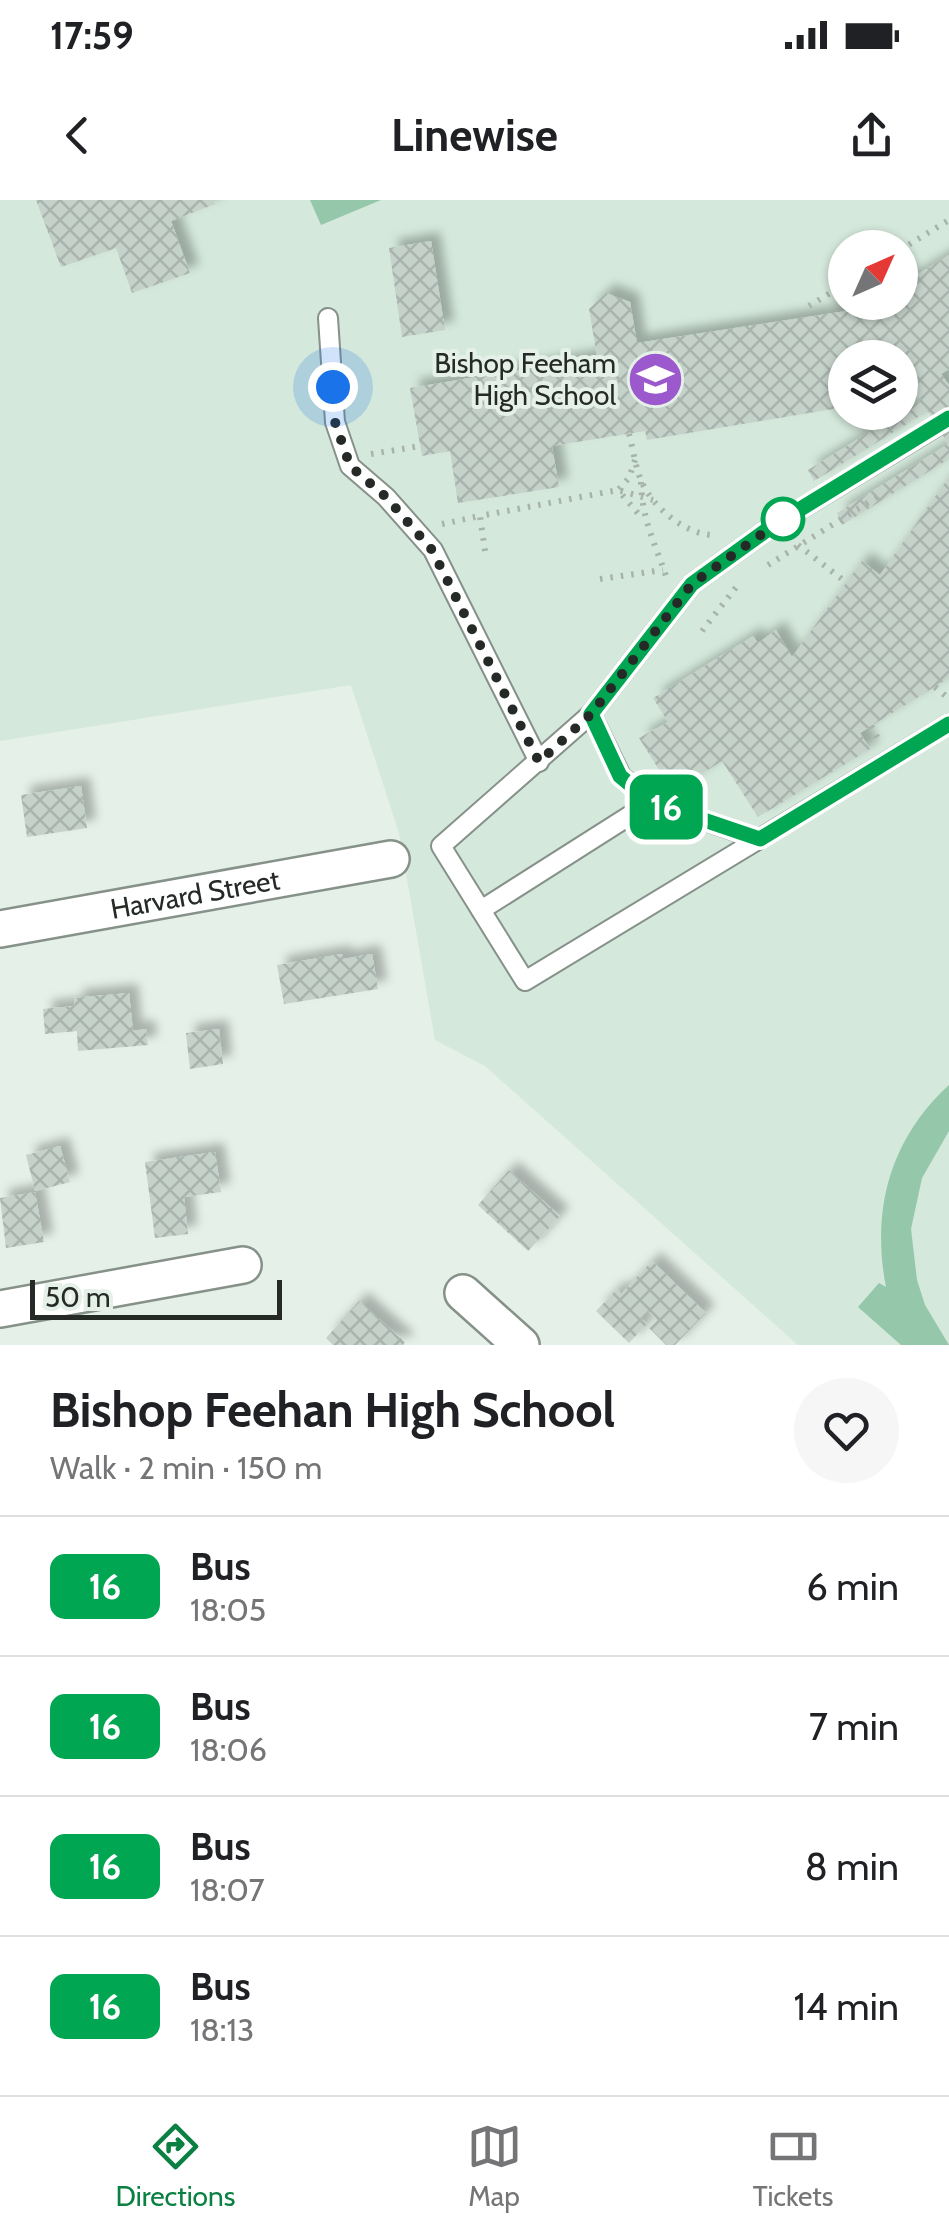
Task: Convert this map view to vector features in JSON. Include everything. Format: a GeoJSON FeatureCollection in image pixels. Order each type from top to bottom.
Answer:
{"type":"FeatureCollection","features":[{"type":"Feature","properties":{"kind":"street","name":"Harvard Street"},"geometry":{"type":"LineString","coordinates":[[0,929],[391,859]]}},
{"type":"Feature","properties":{"kind":"street"},"geometry":{"type":"LineString","coordinates":[[0,1309],[244,1266]]}},
{"type":"Feature","properties":{"kind":"street"},"geometry":{"type":"LineString","coordinates":[[463,1293],[521,1345]]}},
{"type":"Feature","properties":{"kind":"lane"},"geometry":{"type":"LineString","coordinates":[[328,318],[335,422],[350,466],[386,497],[432,550],[539,762]]}},
{"type":"Feature","properties":{"kind":"lane"},"geometry":{"type":"LineString","coordinates":[[936,426],[771,527],[692,584],[591,714],[440,846],[525,981],[949,724]]}},
{"type":"Feature","properties":{"kind":"lane"},"geometry":{"type":"LineString","coordinates":[[591,714],[620,776],[651,802],[760,839]]}},
{"type":"Feature","properties":{"kind":"lane"},"geometry":{"type":"LineString","coordinates":[[480,910],[651,802]]}},
{"type":"Feature","properties":{"kind":"path"},"geometry":{"type":"LineString","coordinates":[[918,239],[949,220]]}},
{"type":"Feature","properties":{"kind":"path"},"geometry":{"type":"LineString","coordinates":[[809,306],[828,294]]}},
{"type":"Feature","properties":{"kind":"path"},"geometry":{"type":"LineString","coordinates":[[600,579],[664,573],[643,519],[641,480],[629,434]]}},
{"type":"Feature","properties":{"kind":"path"},"geometry":{"type":"LineString","coordinates":[[618,490],[629,478],[636,458]]}},
{"type":"Feature","properties":{"kind":"path"},"geometry":{"type":"LineString","coordinates":[[641,480],[654,500],[680,525],[706,536],[719,535]]}},
{"type":"Feature","properties":{"kind":"path"},"geometry":{"type":"LineString","coordinates":[[618,490],[643,519]]}},
{"type":"Feature","properties":{"kind":"path"},"geometry":{"type":"LineString","coordinates":[[486,552],[480,516],[618,490],[654,500]]}},
{"type":"Feature","properties":{"kind":"path"},"geometry":{"type":"LineString","coordinates":[[757,571],[888,490]]}},
{"type":"Feature","properties":{"kind":"path"},"geometry":{"type":"LineString","coordinates":[[798,546],[846,583]]}},
{"type":"Feature","properties":{"kind":"path"},"geometry":{"type":"LineString","coordinates":[[702,631],[744,580]]}},
{"type":"Feature","properties":{"kind":"path"},"geometry":{"type":"LineString","coordinates":[[935,687],[949,699]]}},
{"type":"Feature","properties":{"kind":"shaded area"},"geometry":{"type":"Polygon","coordinates":[[[0,200],[949,200],[949,1345],[798,1345],[485,1066],[435,1040],[399,833],[351,685],[0,741],[0,200]]]}},
{"type":"Feature","properties":{"kind":"green space"},"geometry":{"type":"Polygon","coordinates":[[[310,200],[381,200],[321,225],[310,200]]]}},
{"type":"Feature","properties":{"kind":"green space"},"geometry":{"type":"Polygon","coordinates":[[[949,1085],[949,1131],[922,1178],[911,1229],[917,1280],[925,1305],[949,1345],[901,1345],[858,1307],[879,1283],[886,1287],[881,1231],[884,1203],[899,1152],[929,1106],[949,1085]]]}},
{"type":"Feature","properties":{"kind":"building"},"geometry":{"type":"Polygon","coordinates":[[[36,200],[213,200],[215,204],[171,221],[190,273],[132,293],[116,248],[61,267],[36,200]]]}},
{"type":"Feature","properties":{"kind":"building"},"geometry":{"type":"Polygon","coordinates":[[[431,241],[445,330],[402,337],[389,248],[431,241]]]}},
{"type":"Feature","properties":{"kind":"building","name":"Bishop Feeham High School"},"geometry":{"type":"Polygon","coordinates":[[[949,255],[949,369],[941,374],[949,385],[949,459],[842,525],[837,513],[948,444],[928,411],[918,417],[918,340],[828,340],[828,410],[647,440],[645,431],[552,446],[559,487],[458,503],[450,451],[422,456],[410,388],[597,357],[589,309],[606,293],[630,302],[637,343],[828,314],[828,320],[918,320],[918,274],[949,255]]]}},
{"type":"Feature","properties":{"kind":"building","name":"Bishop Feeham High School"},"geometry":{"type":"Polygon","coordinates":[[[873,430],[897,430],[814,481],[808,470],[873,430]]]}},
{"type":"Feature","properties":{"kind":"building"},"geometry":{"type":"Polygon","coordinates":[[[949,477],[949,678],[860,733],[870,749],[758,817],[722,761],[673,792],[639,738],[668,722],[653,698],[753,636],[758,643],[776,630],[792,657],[862,561],[880,575],[949,477]]]}},
{"type":"Feature","properties":{"kind":"building"},"geometry":{"type":"Polygon","coordinates":[[[81,786],[87,828],[27,837],[21,795],[81,786]]]}},
{"type":"Feature","properties":{"kind":"building"},"geometry":{"type":"Polygon","coordinates":[[[342,954],[343,959],[372,954],[378,989],[284,1004],[277,965],[342,954]]]}},
{"type":"Feature","properties":{"kind":"building"},"geometry":{"type":"Polygon","coordinates":[[[129,993],[133,1031],[146,1029],[148,1045],[78,1051],[77,1031],[45,1034],[43,1009],[75,1006],[74,998],[129,993]]]}},
{"type":"Feature","properties":{"kind":"building"},"geometry":{"type":"Polygon","coordinates":[[[219,1029],[223,1064],[190,1069],[186,1033],[219,1029]]]}},
{"type":"Feature","properties":{"kind":"building"},"geometry":{"type":"Polygon","coordinates":[[[60,1146],[70,1182],[35,1191],[26,1155],[60,1146]]]}},
{"type":"Feature","properties":{"kind":"building"},"geometry":{"type":"Polygon","coordinates":[[[215,1152],[221,1192],[184,1197],[188,1234],[155,1238],[145,1162],[215,1152]]]}},
{"type":"Feature","properties":{"kind":"building"},"geometry":{"type":"Polygon","coordinates":[[[509,1170],[560,1216],[528,1251],[478,1205],[509,1170]]]}},
{"type":"Feature","properties":{"kind":"building"},"geometry":{"type":"Polygon","coordinates":[[[35,1192],[44,1242],[6,1248],[0,1198],[35,1192]]]}},
{"type":"Feature","properties":{"kind":"building"},"geometry":{"type":"Polygon","coordinates":[[[652,1261],[706,1313],[675,1345],[666,1345],[649,1328],[657,1320],[648,1311],[641,1318],[647,1324],[629,1343],[596,1311],[617,1289],[621,1294],[652,1261]]]}},
{"type":"Feature","properties":{"kind":"building"},"geometry":{"type":"Polygon","coordinates":[[[359,1301],[405,1342],[403,1345],[333,1345],[326,1338],[359,1301]]]}},
{"type":"Feature","properties":{"kind":"bus line","name":"16"},"geometry":{"type":"LineString","coordinates":[[949,418],[771,527],[692,584],[591,714],[620,776],[651,802],[760,839],[949,724]]}},
{"type":"Feature","properties":{"kind":"place","name":"Bishop Feeham High School"},"geometry":{"type":"Point","coordinates":[655,379]}},
{"type":"Feature","properties":{"kind":"route"},"geometry":{"type":"LineString","coordinates":[[333,387],[335,422],[350,466],[386,497],[432,550],[539,762],[591,714],[692,584],[783,519]]}}]}
